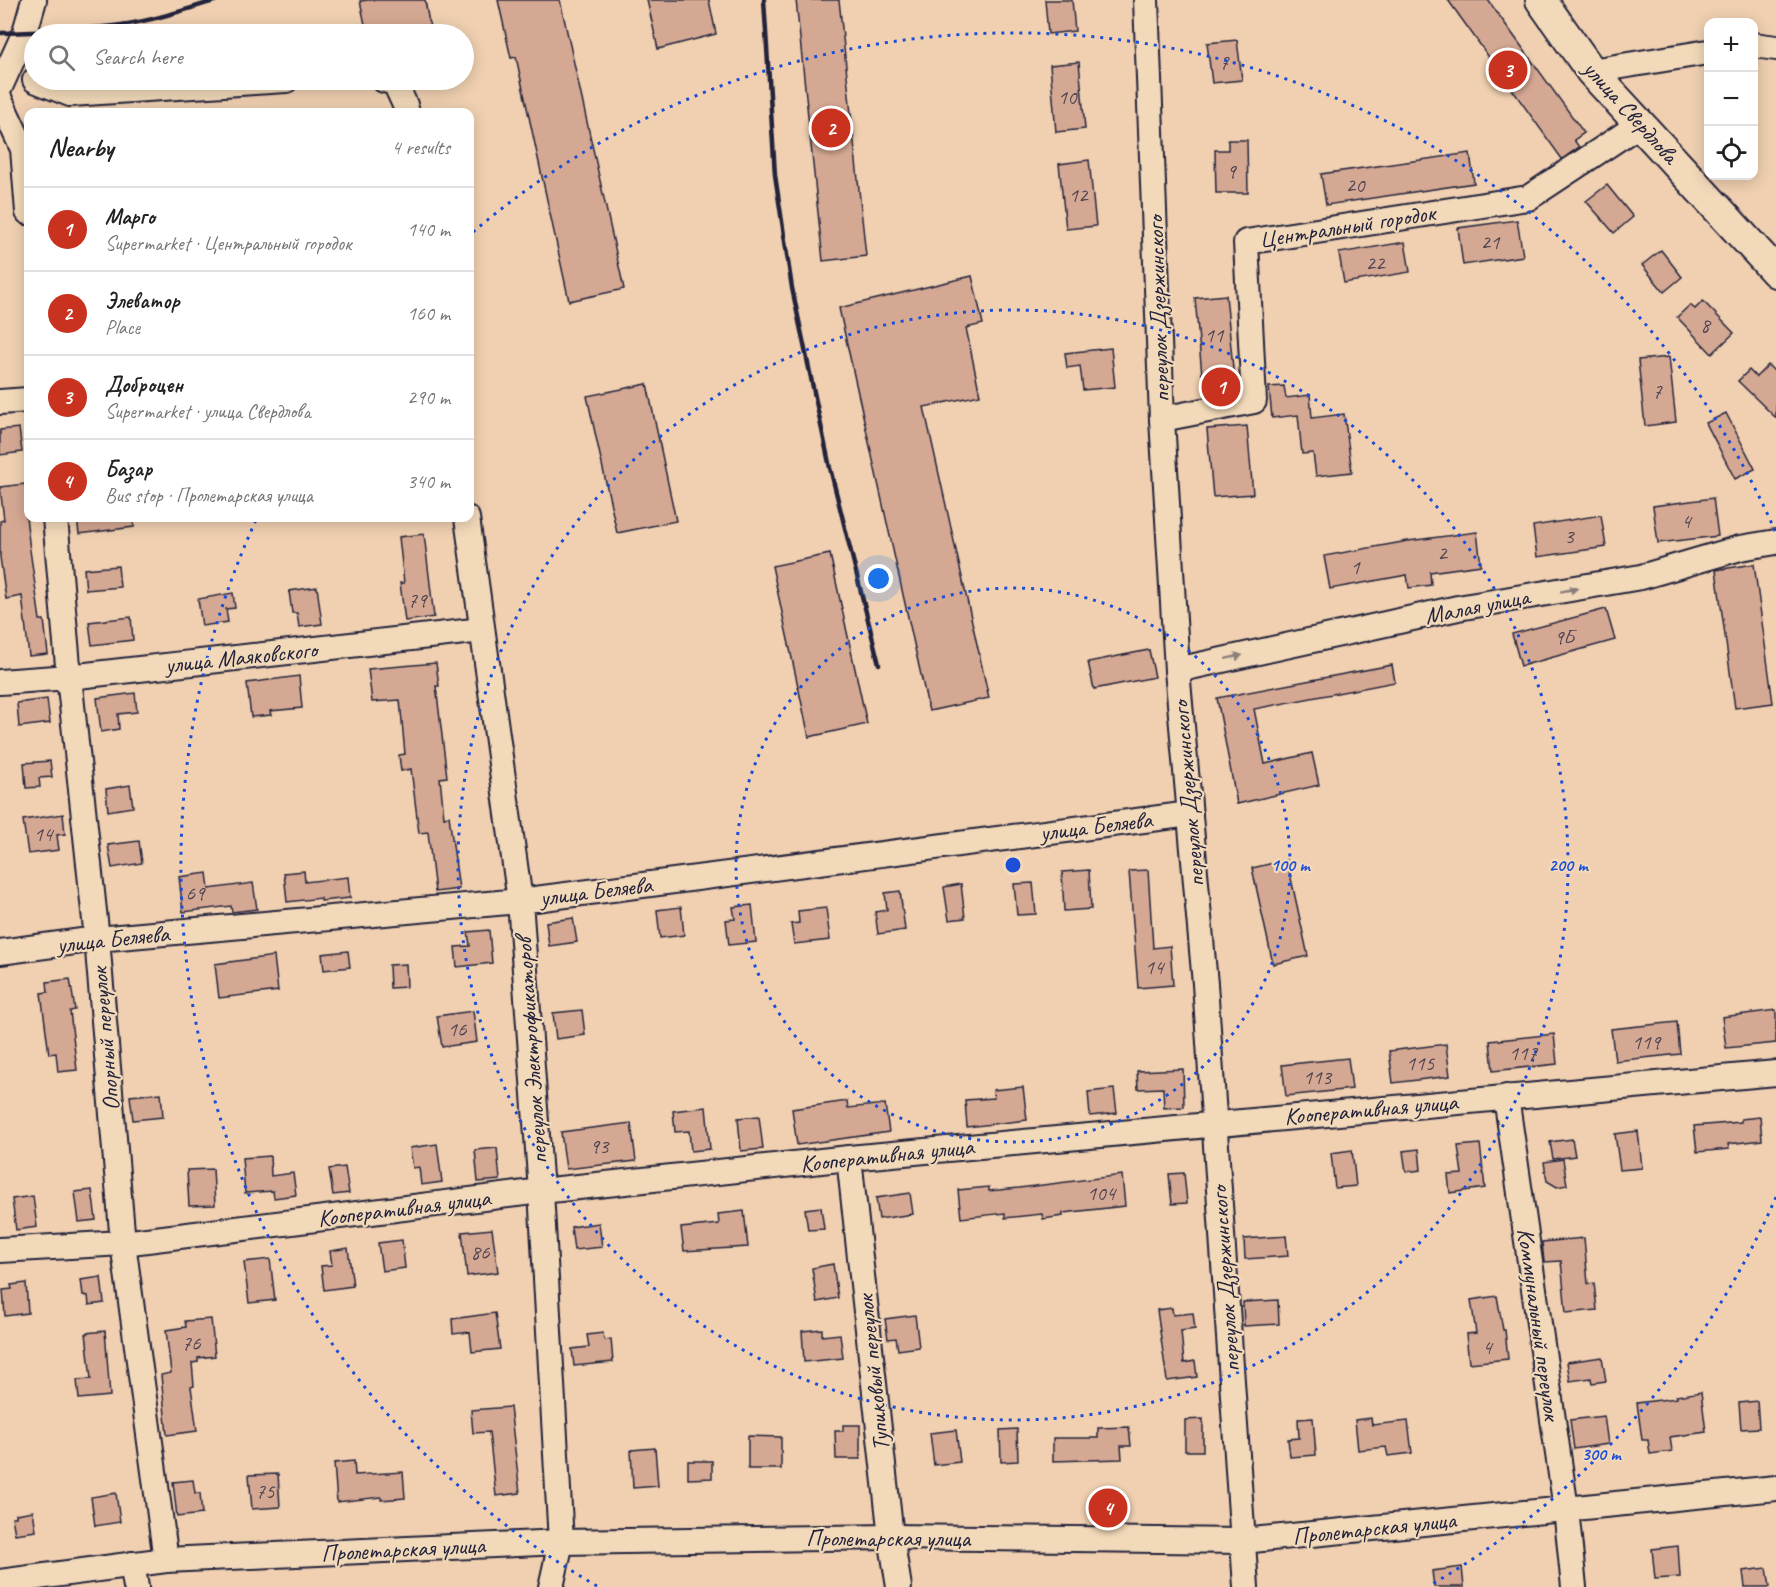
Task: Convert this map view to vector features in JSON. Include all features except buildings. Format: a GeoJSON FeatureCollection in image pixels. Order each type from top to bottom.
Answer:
{"type":"FeatureCollection","features":[{"type":"Feature","properties":{"kind":"main road","name":"улица Свердлова"},"geometry":{"type":"LineString","coordinates":[[1541,0],[1591,71],[1776,272]]}},
{"type":"Feature","properties":{"kind":"street"},"geometry":{"type":"LineString","coordinates":[[27,24],[34,0]]}},
{"type":"Feature","properties":{"kind":"street","name":"переулок Дзержинского"},"geometry":{"type":"LineString","coordinates":[[1146,0],[1162,419],[1177,670],[1191,814],[1246,1587]]}},
{"type":"Feature","properties":{"kind":"street"},"geometry":{"type":"LineString","coordinates":[[24,34],[4,78],[24,79]]}},
{"type":"Feature","properties":{"kind":"street"},"geometry":{"type":"LineString","coordinates":[[1758,46],[1776,48]]}},
{"type":"Feature","properties":{"kind":"street"},"geometry":{"type":"LineString","coordinates":[[1591,71],[1704,53]]}},
{"type":"Feature","properties":{"kind":"street"},"geometry":{"type":"LineString","coordinates":[[61,90],[70,94],[132,90]]}},
{"type":"Feature","properties":{"kind":"street"},"geometry":{"type":"LineString","coordinates":[[396,90],[406,108]]}},
{"type":"Feature","properties":{"kind":"street"},"geometry":{"type":"LineString","coordinates":[[0,100],[23,149],[24,162]]}},
{"type":"Feature","properties":{"kind":"street","name":"Центральный городок"},"geometry":{"type":"LineString","coordinates":[[1162,419],[1254,401],[1246,242],[1528,198],[1640,124]]}},
{"type":"Feature","properties":{"kind":"street"},"geometry":{"type":"LineString","coordinates":[[0,402],[24,400]]}},
{"type":"Feature","properties":{"kind":"street","name":"Опорный переулок"},"geometry":{"type":"LineString","coordinates":[[55,522],[69,677],[97,939],[123,1243],[166,1560]]}},
{"type":"Feature","properties":{"kind":"street","name":"переулок Электрофикаторов"},"geometry":{"type":"LineString","coordinates":[[468,522],[520,901],[541,1191],[561,1542],[550,1587]]}},
{"type":"Feature","properties":{"kind":"street","name":"Малая улица"},"geometry":{"type":"LineString","coordinates":[[1177,670],[1458,608],[1641,578],[1740,548],[1776,542]]}},
{"type":"Feature","properties":{"kind":"street","name":"улица Маяковского"},"geometry":{"type":"LineString","coordinates":[[0,682],[69,677],[482,630]]}},
{"type":"Feature","properties":{"kind":"street","name":"улица Беляева"},"geometry":{"type":"LineString","coordinates":[[0,952],[97,939],[520,901],[1191,814]]}},
{"type":"Feature","properties":{"kind":"street","name":"Кооперативная улица"},"geometry":{"type":"LineString","coordinates":[[0,1250],[123,1243],[541,1191],[849,1158],[1776,1073]]}},
{"type":"Feature","properties":{"kind":"street","name":"Коммунальный переулок"},"geometry":{"type":"LineString","coordinates":[[1506,1097],[1566,1509],[1574,1587]]}},
{"type":"Feature","properties":{"kind":"street","name":"Тупиковый переулок"},"geometry":{"type":"LineString","coordinates":[[849,1158],[891,1537],[899,1587]]}},
{"type":"Feature","properties":{"kind":"street","name":"Пролетарская улица"},"geometry":{"type":"LineString","coordinates":[[0,1582],[134,1576],[166,1560],[561,1542],[891,1537],[1242,1541],[1776,1488]]}},
{"type":"Feature","properties":{"kind":"railway"},"geometry":{"type":"LineString","coordinates":[[128,24],[162,17],[217,0]]}},
{"type":"Feature","properties":{"kind":"railway"},"geometry":{"type":"LineString","coordinates":[[764,0],[775,175],[792,288],[830,468],[879,664]]}},
{"type":"Feature","properties":{"kind":"railway"},"geometry":{"type":"LineString","coordinates":[[0,33],[24,32]]}},
{"type":"Feature","properties":{"kind":"place","name":"Доброцен"},"geometry":{"type":"Point","coordinates":[1508,70]}},
{"type":"Feature","properties":{"kind":"place","name":"Элеватор"},"geometry":{"type":"Point","coordinates":[831,128]}},
{"type":"Feature","properties":{"kind":"place","name":"Марго"},"geometry":{"type":"Point","coordinates":[1221,387]}},
{"type":"Feature","properties":{"kind":"place","name":"Базар"},"geometry":{"type":"Point","coordinates":[1108,1508]}}]}
